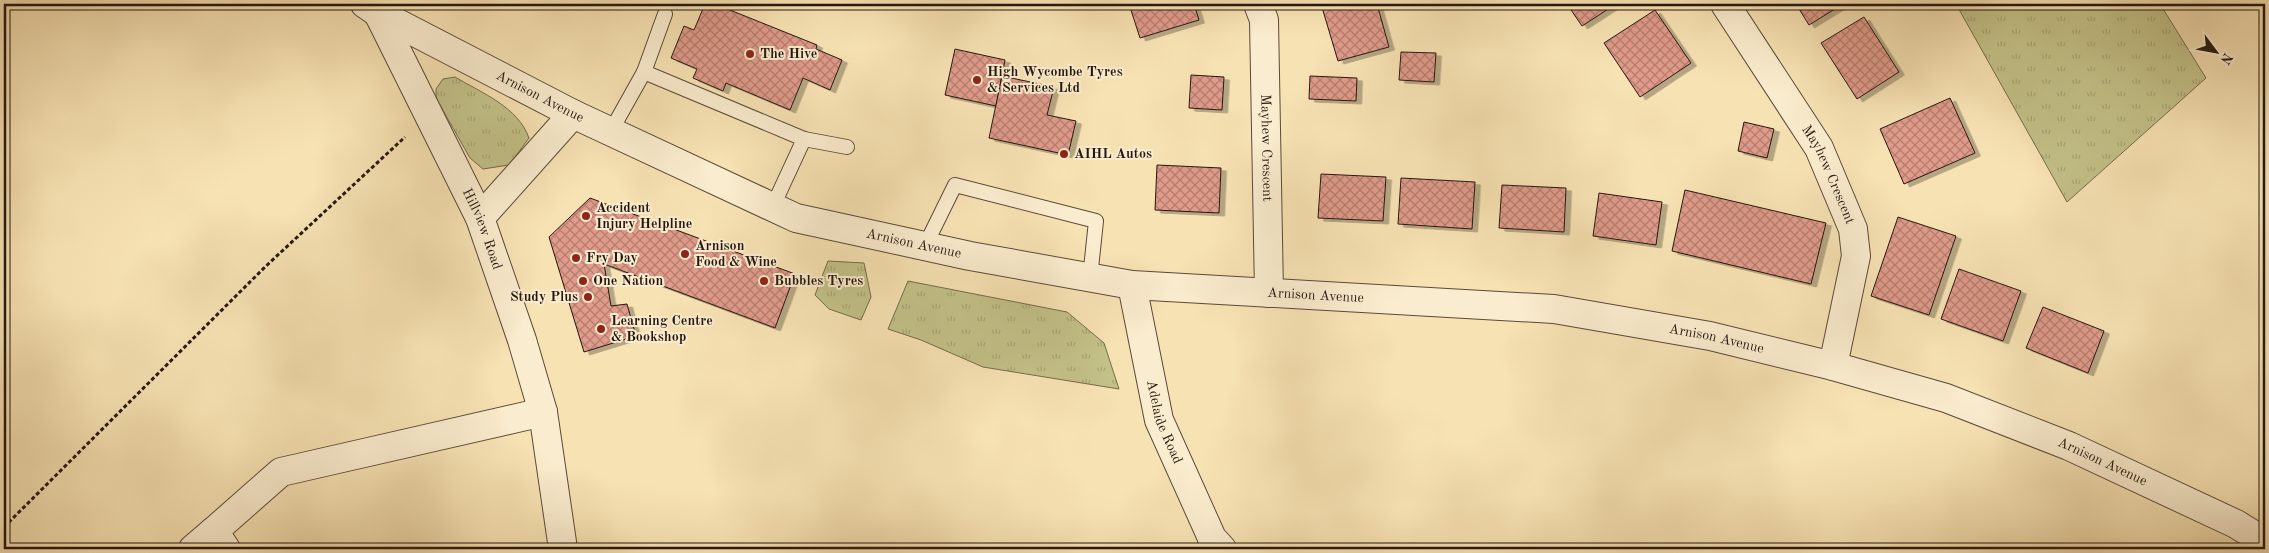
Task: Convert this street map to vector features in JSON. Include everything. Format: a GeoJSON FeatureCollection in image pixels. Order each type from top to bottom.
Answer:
{"type":"FeatureCollection","features":[{"type":"Feature","properties":{"kind":"street","name":"Mayhew Crescent"},"geometry":{"type":"LineString","coordinates":[[1258,4],[1264,20],[1269,293]]}},
{"type":"Feature","properties":{"kind":"street","name":"Mayhew Crescent"},"geometry":{"type":"LineString","coordinates":[[1725,4],[1819,148],[1853,229],[1856,256],[1833,366]]}},
{"type":"Feature","properties":{"kind":"street","name":"Arnison Avenue"},"geometry":{"type":"LineString","coordinates":[[371,8],[573,114],[796,218],[925,246],[1132,285],[1554,309],[1710,336],[1833,366],[1946,398],[2069,446],[2236,524],[2265,542]]}},
{"type":"Feature","properties":{"kind":"street","name":"Hillview Road"},"geometry":{"type":"LineString","coordinates":[[371,8],[480,218],[522,340],[542,412],[563,549]]}},
{"type":"Feature","properties":{"kind":"street"},"geometry":{"type":"LineString","coordinates":[[480,218],[573,114]]}},
{"type":"Feature","properties":{"kind":"street","name":"Adelaide Road"},"geometry":{"type":"LineString","coordinates":[[1132,285],[1159,420],[1212,538],[1222,549]]}},
{"type":"Feature","properties":{"kind":"street"},"geometry":{"type":"LineString","coordinates":[[194,549],[220,540],[281,472],[542,412]]}},
{"type":"Feature","properties":{"kind":"lane"},"geometry":{"type":"LineString","coordinates":[[611,131],[644,72],[664,14]]}},
{"type":"Feature","properties":{"kind":"lane"},"geometry":{"type":"LineString","coordinates":[[644,72],[804,139],[847,147]]}},
{"type":"Feature","properties":{"kind":"lane"},"geometry":{"type":"LineString","coordinates":[[773,206],[804,139]]}},
{"type":"Feature","properties":{"kind":"lane"},"geometry":{"type":"LineString","coordinates":[[925,246],[954,186],[1096,222],[1090,278]]}},
{"type":"Feature","properties":{"kind":"path"},"geometry":{"type":"LineString","coordinates":[[4,526],[266,266],[428,116]]}},
{"type":"Feature","properties":{"kind":"green space"},"geometry":{"type":"Polygon","coordinates":[[[1956,4],[2160,4],[2206,78],[2067,202],[1956,4]]]}},
{"type":"Feature","properties":{"kind":"green space"},"geometry":{"type":"Polygon","coordinates":[[[455,77],[508,109],[524,127],[529,138],[509,165],[483,169],[470,158],[436,98],[436,89],[443,79],[455,77]]]}},
{"type":"Feature","properties":{"kind":"green space"},"geometry":{"type":"Polygon","coordinates":[[[828,261],[864,263],[871,297],[861,320],[829,309],[815,295],[828,261]]]}},
{"type":"Feature","properties":{"kind":"green space"},"geometry":{"type":"Polygon","coordinates":[[[908,281],[1067,312],[1104,343],[1119,389],[983,367],[921,340],[888,329],[908,281]]]}},
{"type":"Feature","properties":{"kind":"building","name":"The Hive"},"geometry":{"type":"Polygon","coordinates":[[[705,4],[715,4],[817,45],[816,49],[842,60],[830,90],[803,78],[790,110],[726,83],[723,91],[693,78],[697,69],[671,58],[684,26],[694,30],[705,4]]]}},
{"type":"Feature","properties":{"kind":"building"},"geometry":{"type":"Polygon","coordinates":[[[1129,4],[1194,4],[1199,20],[1140,38],[1129,4]]]}},
{"type":"Feature","properties":{"kind":"building"},"geometry":{"type":"Polygon","coordinates":[[[1321,4],[1377,4],[1389,47],[1338,61],[1321,4]]]}},
{"type":"Feature","properties":{"kind":"building"},"geometry":{"type":"Polygon","coordinates":[[[1567,4],[1616,4],[1582,26],[1567,4]]]}},
{"type":"Feature","properties":{"kind":"building"},"geometry":{"type":"Polygon","coordinates":[[[1796,4],[1843,4],[1809,25],[1796,4]]]}},
{"type":"Feature","properties":{"kind":"building"},"geometry":{"type":"Polygon","coordinates":[[[1655,10],[1691,63],[1640,97],[1604,43],[1655,10]]]}},
{"type":"Feature","properties":{"kind":"building"},"geometry":{"type":"Polygon","coordinates":[[[1864,17],[1899,72],[1857,99],[1821,43],[1864,17]]]}},
{"type":"Feature","properties":{"kind":"building"},"geometry":{"type":"Polygon","coordinates":[[[955,49],[1005,60],[996,106],[945,95],[955,49]]]}},
{"type":"Feature","properties":{"kind":"building"},"geometry":{"type":"Polygon","coordinates":[[[1401,52],[1436,53],[1434,82],[1399,80],[1401,52]]]}},
{"type":"Feature","properties":{"kind":"building"},"geometry":{"type":"Polygon","coordinates":[[[1191,75],[1224,77],[1222,110],[1189,108],[1191,75]]]}},
{"type":"Feature","properties":{"kind":"building"},"geometry":{"type":"Polygon","coordinates":[[[1002,76],[1054,87],[1047,115],[1076,121],[1068,155],[989,138],[1002,76]]]}},
{"type":"Feature","properties":{"kind":"building"},"geometry":{"type":"Polygon","coordinates":[[[1310,76],[1357,78],[1356,101],[1309,99],[1310,76]]]}},
{"type":"Feature","properties":{"kind":"building"},"geometry":{"type":"Polygon","coordinates":[[[1950,98],[1975,153],[1904,184],[1880,129],[1950,98]]]}},
{"type":"Feature","properties":{"kind":"building"},"geometry":{"type":"Polygon","coordinates":[[[1744,122],[1774,129],[1767,158],[1738,151],[1744,122]]]}},
{"type":"Feature","properties":{"kind":"building"},"geometry":{"type":"Polygon","coordinates":[[[1157,165],[1221,168],[1219,213],[1155,210],[1157,165]]]}},
{"type":"Feature","properties":{"kind":"building"},"geometry":{"type":"Polygon","coordinates":[[[1321,174],[1386,177],[1383,221],[1318,218],[1321,174]]]}},
{"type":"Feature","properties":{"kind":"building"},"geometry":{"type":"Polygon","coordinates":[[[1401,178],[1475,182],[1472,229],[1398,224],[1401,178]]]}},
{"type":"Feature","properties":{"kind":"building"},"geometry":{"type":"Polygon","coordinates":[[[1502,185],[1566,188],[1564,232],[1499,228],[1502,185]]]}},
{"type":"Feature","properties":{"kind":"building"},"geometry":{"type":"Polygon","coordinates":[[[1685,190],[1826,223],[1811,284],[1672,251],[1685,190]]]}},
{"type":"Feature","properties":{"kind":"building"},"geometry":{"type":"Polygon","coordinates":[[[1599,193],[1662,202],[1656,245],[1593,236],[1599,193]]]}},
{"type":"Feature","properties":{"kind":"building"},"geometry":{"type":"Polygon","coordinates":[[[590,198],[795,274],[775,328],[604,264],[611,306],[627,304],[636,336],[584,352],[549,237],[590,198]]]}},
{"type":"Feature","properties":{"kind":"building"},"geometry":{"type":"Polygon","coordinates":[[[1898,217],[1956,236],[1929,315],[1871,296],[1898,217]]]}},
{"type":"Feature","properties":{"kind":"building"},"geometry":{"type":"Polygon","coordinates":[[[1959,269],[2021,291],[2003,341],[1941,319],[1959,269]]]}},
{"type":"Feature","properties":{"kind":"building"},"geometry":{"type":"Polygon","coordinates":[[[2043,307],[2104,331],[2088,373],[2026,348],[2043,307]]]}},
{"type":"Feature","properties":{"kind":"place","name":"The Hive"},"geometry":{"type":"Point","coordinates":[750,54]}},
{"type":"Feature","properties":{"kind":"place","name":"High Wycombe Tyres & Services Ltd"},"geometry":{"type":"Point","coordinates":[977,80]}},
{"type":"Feature","properties":{"kind":"place","name":"AIHL Autos"},"geometry":{"type":"Point","coordinates":[1064,154]}},
{"type":"Feature","properties":{"kind":"place","name":"Accident Injury Helpline"},"geometry":{"type":"Point","coordinates":[586,216]}},
{"type":"Feature","properties":{"kind":"place","name":"Arnison Food & Wine"},"geometry":{"type":"Point","coordinates":[685,254]}},
{"type":"Feature","properties":{"kind":"place","name":"Fry Day"},"geometry":{"type":"Point","coordinates":[576,258]}},
{"type":"Feature","properties":{"kind":"place","name":"One Nation"},"geometry":{"type":"Point","coordinates":[583,281]}},
{"type":"Feature","properties":{"kind":"place","name":"Bubbles Tyres"},"geometry":{"type":"Point","coordinates":[764,281]}},
{"type":"Feature","properties":{"kind":"place","name":"Study Plus"},"geometry":{"type":"Point","coordinates":[588,297]}},
{"type":"Feature","properties":{"kind":"place","name":"Learning Centre & Bookshop"},"geometry":{"type":"Point","coordinates":[601,329]}}]}
